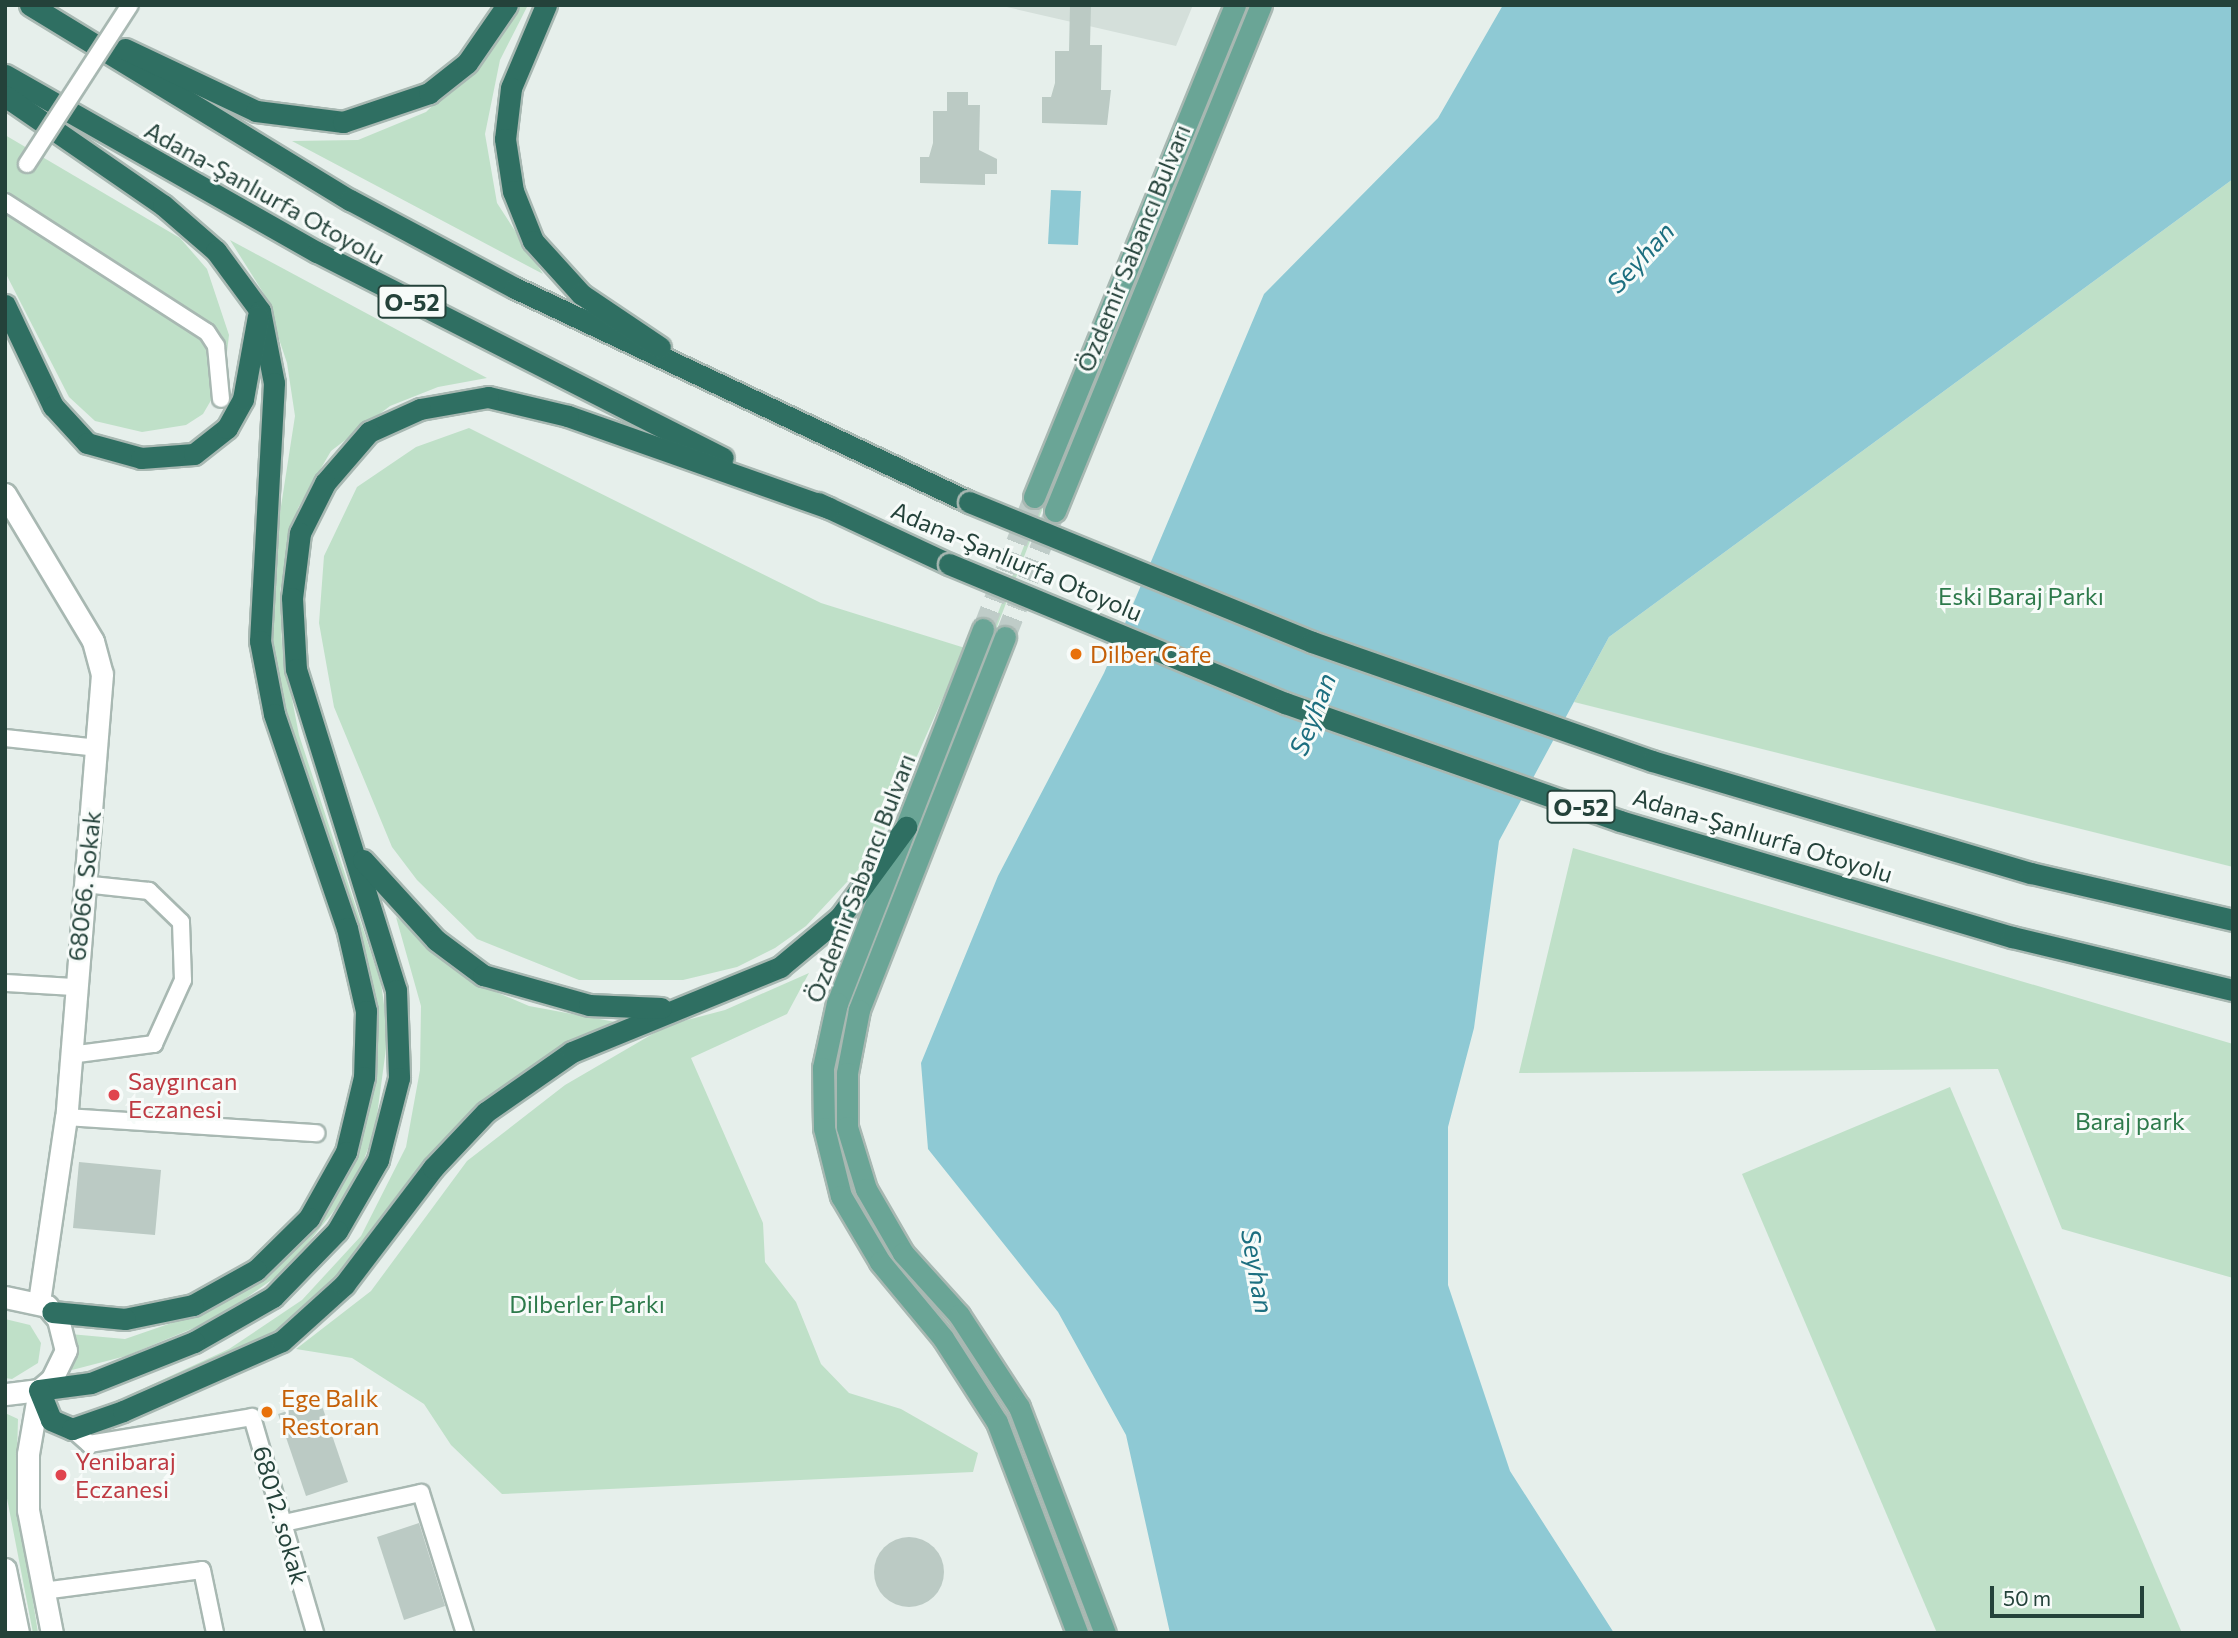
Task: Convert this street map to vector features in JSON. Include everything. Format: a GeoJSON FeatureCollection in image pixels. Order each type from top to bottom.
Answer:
{"type":"FeatureCollection","features":[{"type":"Feature","properties":{"kind":"highway","name":"Adana-Şanlıurfa Otoyolu"},"geometry":{"type":"LineString","coordinates":[[30,5],[350,200],[515,288],[969,502],[1312,642],[1652,761],[2031,873],[2233,920]]}},
{"type":"Feature","properties":{"kind":"highway"},"geometry":{"type":"LineString","coordinates":[[40,5],[256,111],[343,122],[429,93],[467,63],[506,5]]}},
{"type":"Feature","properties":{"kind":"highway"},"geometry":{"type":"LineString","coordinates":[[546,5],[511,88],[505,139],[513,191],[533,241],[581,293],[663,349],[803,426]]}},
{"type":"Feature","properties":{"kind":"highway","name":"Adana-Şanlıurfa Otoyolu"},"geometry":{"type":"LineString","coordinates":[[5,75],[153,163],[500,349],[949,564],[1286,703],[1620,821],[2012,937],[2233,990]]}},
{"type":"Feature","properties":{"kind":"highway"},"geometry":{"type":"LineString","coordinates":[[5,96],[163,205],[216,251],[260,311],[274,383],[260,641],[274,714],[347,928],[366,1011],[364,1077],[346,1152],[309,1218],[256,1270],[193,1305],[125,1319],[46,1306]]}},
{"type":"Feature","properties":{"kind":"highway"},"geometry":{"type":"LineString","coordinates":[[5,305],[53,406],[87,443],[141,458],[194,454],[227,428],[243,399],[260,311]]}},
{"type":"Feature","properties":{"kind":"highway"},"geometry":{"type":"LineString","coordinates":[[830,508],[568,416],[488,397],[420,409],[369,432],[324,483],[300,533],[292,598],[296,669],[320,757],[359,855],[396,990],[399,1078],[378,1160],[337,1231],[273,1297],[194,1342],[91,1383],[39,1390],[51,1420],[72,1429],[282,1340],[344,1285],[433,1168],[486,1112],[572,1052],[667,1008],[780,967],[839,917],[906,827]]}},
{"type":"Feature","properties":{"kind":"highway"},"geometry":{"type":"LineString","coordinates":[[359,855],[436,940],[483,975],[589,1004],[667,1008]]}},
{"type":"Feature","properties":{"kind":"main road","name":"Özdemir Sabancı Bulvarı"},"geometry":{"type":"LineString","coordinates":[[1034,497],[1235,5]]}},
{"type":"Feature","properties":{"kind":"main road","name":"Özdemir Sabancı Bulvarı"},"geometry":{"type":"LineString","coordinates":[[1055,511],[1262,5]]}},
{"type":"Feature","properties":{"kind":"main road","name":"68066. Sokak"},"geometry":{"type":"LineString","coordinates":[[5,494],[100,656],[98,748],[46,1306]]}},
{"type":"Feature","properties":{"kind":"main road","name":"Özdemir Sabancı Bulvarı"},"geometry":{"type":"LineString","coordinates":[[983,629],[837,1003],[823,1068],[824,1128],[841,1196],[880,1262],[943,1338],[997,1422],[1077,1633]]}},
{"type":"Feature","properties":{"kind":"main road","name":"Özdemir Sabancı Bulvarı"},"geometry":{"type":"LineString","coordinates":[[1005,637],[859,1010],[847,1073],[847,1127],[866,1189],[903,1253],[959,1315],[1019,1406],[1105,1633]]}},
{"type":"Feature","properties":{"kind":"main road"},"geometry":{"type":"LineString","coordinates":[[5,1394],[39,1390],[52,1379],[65,1350],[46,1306],[8,1295]]}},
{"type":"Feature","properties":{"kind":"main road"},"geometry":{"type":"LineString","coordinates":[[39,1390],[28,1454],[28,1510],[52,1633]]}},
{"type":"Feature","properties":{"kind":"main road"},"geometry":{"type":"LineString","coordinates":[[5,1569],[18,1633]]}},
{"type":"Feature","properties":{"kind":"street"},"geometry":{"type":"LineString","coordinates":[[27,164],[130,5]]}},
{"type":"Feature","properties":{"kind":"street"},"geometry":{"type":"LineString","coordinates":[[5,202],[207,332],[216,346],[214,379],[221,399]]}},
{"type":"Feature","properties":{"kind":"street"},"geometry":{"type":"LineString","coordinates":[[5,738],[98,748]]}},
{"type":"Feature","properties":{"kind":"street"},"geometry":{"type":"LineString","coordinates":[[70,1055],[155,1044],[183,980],[181,922],[149,891],[84,884]]}},
{"type":"Feature","properties":{"kind":"street"},"geometry":{"type":"LineString","coordinates":[[5,983],[74,986]]}},
{"type":"Feature","properties":{"kind":"street"},"geometry":{"type":"LineString","coordinates":[[65,1116],[316,1133]]}},
{"type":"Feature","properties":{"kind":"street","name":"68012. sokak"},"geometry":{"type":"LineString","coordinates":[[72,1429],[89,1444],[253,1417],[315,1633]]}},
{"type":"Feature","properties":{"kind":"street"},"geometry":{"type":"LineString","coordinates":[[284,1523],[421,1493],[465,1633]]}},
{"type":"Feature","properties":{"kind":"street"},"geometry":{"type":"LineString","coordinates":[[43,1591],[202,1570],[215,1633]]}},
{"type":"Feature","properties":{"kind":"shaded area"},"geometry":{"type":"Polygon","coordinates":[[[998,5],[1193,5],[1176,46],[998,5]]]}},
{"type":"Feature","properties":{"kind":"green space"},"geometry":{"type":"Polygon","coordinates":[[[515,5],[528,5],[500,60],[485,134],[497,203],[543,274],[292,141],[358,140],[426,112],[487,52],[515,5]]]}},
{"type":"Feature","properties":{"kind":"green space"},"geometry":{"type":"Polygon","coordinates":[[[1245,5],[1251,5],[1044,505],[851,1005],[835,1078],[847,1171],[865,1211],[988,1369],[1031,1447],[1095,1633],[1089,1633],[1023,1450],[981,1373],[862,1213],[843,1172],[832,1127],[831,1077],[847,1002],[1041,502],[1245,5]]]}},
{"type":"Feature","properties":{"kind":"green space"},"geometry":{"type":"Polygon","coordinates":[[[5,135],[180,238],[207,269],[229,335],[224,378],[203,414],[186,425],[142,432],[95,421],[69,397],[5,272],[5,135]]]}},
{"type":"Feature","properties":{"kind":"green space","name":"Eski Baraj Parkı"},"geometry":{"type":"Polygon","coordinates":[[[2233,179],[2233,867],[1574,702],[1609,637],[2233,179]]]}},
{"type":"Feature","properties":{"kind":"green space"},"geometry":{"type":"Polygon","coordinates":[[[230,240],[487,378],[438,387],[390,406],[331,451],[298,508],[280,591],[282,647],[299,735],[381,983],[388,1034],[375,1130],[354,1186],[287,1269],[218,1318],[126,1356],[72,1370],[70,1334],[125,1339],[212,1309],[280,1262],[321,1217],[343,1179],[373,1088],[372,985],[292,738],[271,648],[269,584],[295,416],[287,363],[264,294],[230,240]]]}},
{"type":"Feature","properties":{"kind":"green space"},"geometry":{"type":"Polygon","coordinates":[[[469,428],[821,603],[965,648],[874,853],[806,926],[775,948],[737,967],[683,980],[579,980],[477,939],[417,880],[392,847],[334,707],[319,623],[324,556],[357,487],[416,447],[469,428]]]}},
{"type":"Feature","properties":{"kind":"green space","name":"Baraj park"},"geometry":{"type":"Polygon","coordinates":[[[1573,848],[2233,1044],[2233,1278],[2062,1229],[1998,1069],[1519,1073],[1573,848]]]}},
{"type":"Feature","properties":{"kind":"green space"},"geometry":{"type":"Polygon","coordinates":[[[396,917],[477,984],[529,1006],[621,1023],[549,1058],[302,1314],[236,1354],[126,1403],[123,1398],[229,1349],[302,1300],[361,1236],[406,1147],[420,1070],[421,1006],[396,917]]]}},
{"type":"Feature","properties":{"kind":"green space","name":"Dilberler Parkı"},"geometry":{"type":"Polygon","coordinates":[[[809,973],[787,1014],[691,1058],[763,1223],[765,1262],[796,1302],[821,1364],[849,1393],[901,1409],[978,1453],[973,1472],[502,1494],[451,1445],[424,1404],[352,1358],[296,1349],[371,1291],[467,1161],[565,1085],[668,1025],[725,1010],[809,973]]]}},
{"type":"Feature","properties":{"kind":"green space"},"geometry":{"type":"Polygon","coordinates":[[[1950,1087],[2182,1633],[1937,1633],[1742,1174],[1950,1087]]]}},
{"type":"Feature","properties":{"kind":"green space"},"geometry":{"type":"Polygon","coordinates":[[[5,1319],[30,1325],[41,1343],[38,1363],[12,1379],[5,1378],[5,1319]]]}},
{"type":"Feature","properties":{"kind":"green space"},"geometry":{"type":"Polygon","coordinates":[[[5,1413],[18,1419],[16,1492],[38,1633],[33,1633],[5,1488],[5,1413]]]}},
{"type":"Feature","properties":{"kind":"water","name":"Seyhan"},"geometry":{"type":"Polygon","coordinates":[[[1503,5],[2233,5],[2233,179],[1609,637],[1499,841],[1474,1028],[1448,1127],[1448,1285],[1510,1471],[1614,1633],[1170,1633],[1126,1435],[1058,1312],[928,1149],[921,1063],[998,876],[1104,673],[1264,294],[1438,118],[1503,5]]]}},
{"type":"Feature","properties":{"kind":"water"},"geometry":{"type":"Polygon","coordinates":[[[1051,190],[1081,191],[1078,245],[1048,244],[1051,190]]]}},
{"type":"Feature","properties":{"kind":"building"},"geometry":{"type":"Polygon","coordinates":[[[1070,5],[1091,5],[1090,45],[1102,45],[1101,90],[1111,90],[1107,125],[1042,123],[1042,97],[1051,97],[1055,83],[1055,51],[1069,51],[1070,5]]]}},
{"type":"Feature","properties":{"kind":"building"},"geometry":{"type":"Polygon","coordinates":[[[947,92],[968,92],[968,105],[980,105],[979,150],[997,159],[997,174],[985,174],[985,185],[920,183],[920,157],[929,157],[933,143],[933,111],[947,111],[947,92]]]}},
{"type":"Feature","properties":{"kind":"building"},"geometry":{"type":"Polygon","coordinates":[[[79,1162],[161,1170],[155,1235],[73,1228],[79,1162]]]}},
{"type":"Feature","properties":{"kind":"building"},"geometry":{"type":"Polygon","coordinates":[[[320,1400],[348,1482],[306,1496],[278,1414],[320,1400]]]}},
{"type":"Feature","properties":{"kind":"building"},"geometry":{"type":"Polygon","coordinates":[[[419,1523],[445,1606],[404,1620],[377,1537],[419,1523]]]}},
{"type":"Feature","properties":{"kind":"building"},"geometry":{"type":"Polygon","coordinates":[[[909,1537],[928,1543],[938,1553],[944,1572],[938,1591],[928,1601],[909,1607],[890,1601],[880,1591],[874,1572],[880,1553],[890,1543],[909,1537]]]}},
{"type":"Feature","properties":{"kind":"tunnel"},"geometry":{"type":"LineString","coordinates":[[983,629],[1034,497]]}},
{"type":"Feature","properties":{"kind":"tunnel"},"geometry":{"type":"LineString","coordinates":[[1005,637],[1055,511]]}},
{"type":"Feature","properties":{"kind":"place","name":"Dilber Cafe"},"geometry":{"type":"Point","coordinates":[1076,654]}},
{"type":"Feature","properties":{"kind":"place","name":"Saygıncan Eczanesi"},"geometry":{"type":"Point","coordinates":[114,1095]}},
{"type":"Feature","properties":{"kind":"place","name":"Ege Balık Restoran"},"geometry":{"type":"Point","coordinates":[267,1412]}},
{"type":"Feature","properties":{"kind":"place","name":"Yenibaraj Eczanesi"},"geometry":{"type":"Point","coordinates":[61,1475]}}]}
